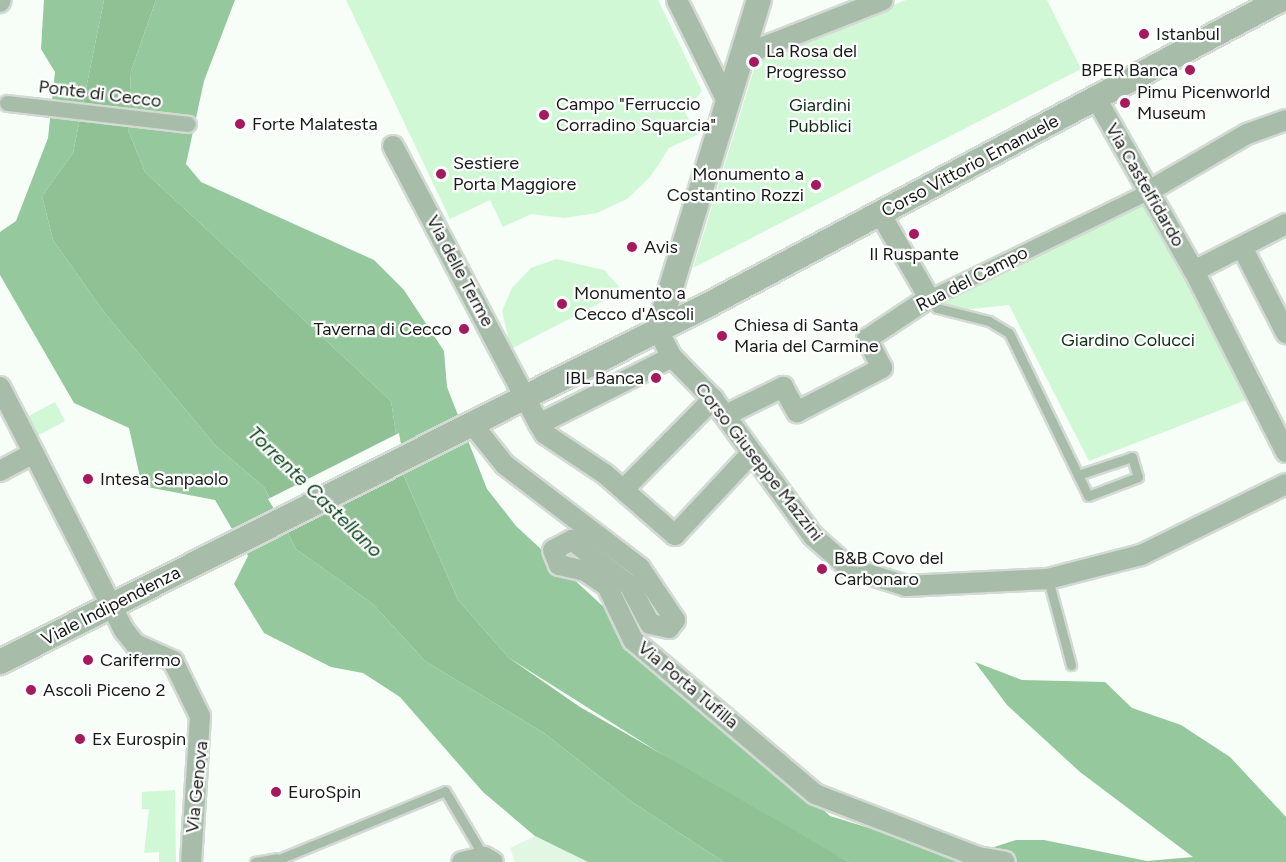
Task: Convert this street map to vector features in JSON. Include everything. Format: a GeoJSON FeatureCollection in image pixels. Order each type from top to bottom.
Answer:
{"type":"FeatureCollection","features":[{"type":"Feature","properties":{"kind":"street"},"geometry":{"type":"LineString","coordinates":[[677,0],[728,103]]}},
{"type":"Feature","properties":{"kind":"street"},"geometry":{"type":"LineString","coordinates":[[658,330],[759,0]]}},
{"type":"Feature","properties":{"kind":"street"},"geometry":{"type":"LineString","coordinates":[[743,55],[883,0]]}},
{"type":"Feature","properties":{"kind":"street","name":"Corso Vittorio Emanuele"},"geometry":{"type":"LineString","coordinates":[[465,427],[658,330],[1280,0]]}},
{"type":"Feature","properties":{"kind":"street","name":"Via Castelfidardo"},"geometry":{"type":"LineString","coordinates":[[1096,98],[1194,272],[1286,452]]}},
{"type":"Feature","properties":{"kind":"street","name":"Ponte di Cecco"},"geometry":{"type":"LineString","coordinates":[[7,103],[188,124]]}},
{"type":"Feature","properties":{"kind":"street"},"geometry":{"type":"LineString","coordinates":[[1149,191],[1247,134],[1286,120]]}},
{"type":"Feature","properties":{"kind":"street","name":"Via delle Terme"},"geometry":{"type":"LineString","coordinates":[[393,146],[544,434],[624,489],[675,535],[747,457],[756,460]]}},
{"type":"Feature","properties":{"kind":"street","name":"Rua del Campo"},"geometry":{"type":"LineString","coordinates":[[726,416],[783,387],[797,412],[882,368],[867,339],[928,298],[1149,191]]}},
{"type":"Feature","properties":{"kind":"street"},"geometry":{"type":"LineString","coordinates":[[880,213],[928,298]]}},
{"type":"Feature","properties":{"kind":"street"},"geometry":{"type":"LineString","coordinates":[[1194,272],[1286,224]]}},
{"type":"Feature","properties":{"kind":"street"},"geometry":{"type":"LineString","coordinates":[[1242,247],[1283,321]]}},
{"type":"Feature","properties":{"kind":"street","name":"Corso Giuseppe Mazzini"},"geometry":{"type":"LineString","coordinates":[[658,330],[672,357],[713,399],[813,536],[849,568],[906,586],[1048,579],[1142,555],[1286,484]]}},
{"type":"Feature","properties":{"kind":"street"},"geometry":{"type":"LineString","coordinates":[[539,424],[672,357]]}},
{"type":"Feature","properties":{"kind":"street","name":"Via Genova"},"geometry":{"type":"LineString","coordinates":[[0,387],[110,606],[135,644],[173,661],[200,716],[191,862]]}},
{"type":"Feature","properties":{"kind":"street"},"geometry":{"type":"LineString","coordinates":[[624,489],[713,399]]}},
{"type":"Feature","properties":{"kind":"street","name":"Viale Indipendenza"},"geometry":{"type":"LineString","coordinates":[[0,663],[465,427]]}},
{"type":"Feature","properties":{"kind":"street","name":"Via Porta Tufilla"},"geometry":{"type":"LineString","coordinates":[[465,427],[505,465],[640,568],[674,612],[669,628],[659,629],[650,624],[630,586],[573,540],[553,550],[559,565],[585,572],[607,586],[633,640],[815,794],[936,842],[1005,862]]}},
{"type":"Feature","properties":{"kind":"street"},"geometry":{"type":"LineString","coordinates":[[0,471],[34,453]]}},
{"type":"Feature","properties":{"kind":"street"},"geometry":{"type":"LineString","coordinates":[[462,862],[488,859]]}},
{"type":"Feature","properties":{"kind":"lane"},"geometry":{"type":"LineString","coordinates":[[928,298],[937,308],[989,321],[1009,333],[1088,496],[1138,477],[1132,457],[1078,475]]}},
{"type":"Feature","properties":{"kind":"lane"},"geometry":{"type":"LineString","coordinates":[[1048,579],[1071,665]]}},
{"type":"Feature","properties":{"kind":"lane"},"geometry":{"type":"LineString","coordinates":[[255,862],[275,860],[445,791],[488,859]]}},
{"type":"Feature","properties":{"kind":"shaded area"},"geometry":{"type":"Polygon","coordinates":[[[44,0],[104,0],[73,153],[42,196],[53,240],[104,312],[216,446],[264,487],[296,549],[373,604],[425,661],[544,733],[632,802],[724,862],[588,862],[535,836],[483,792],[400,697],[363,673],[331,667],[264,633],[234,584],[248,556],[215,500],[142,486],[129,428],[74,403],[0,275],[0,232],[16,221],[48,138],[55,72],[41,49],[44,0]]]}},
{"type":"Feature","properties":{"kind":"shaded area"},"geometry":{"type":"Polygon","coordinates":[[[156,0],[235,0],[204,81],[186,164],[201,182],[374,260],[404,290],[444,351],[447,387],[487,489],[516,526],[830,816],[963,857],[1016,840],[1044,840],[1147,861],[1193,857],[1080,772],[1007,705],[975,662],[1022,680],[1105,682],[1132,708],[1181,725],[1230,757],[1286,817],[1286,862],[849,862],[717,789],[509,658],[458,600],[402,472],[391,401],[145,172],[128,130],[131,71],[156,0]]]}},
{"type":"Feature","properties":{"kind":"shaded area"},"geometry":{"type":"Polygon","coordinates":[[[535,836],[588,862],[515,862],[510,848],[535,836]]]}},
{"type":"Feature","properties":{"kind":"green space","name":"Campo \"Ferruccio Corradino Squarcia\""},"geometry":{"type":"Polygon","coordinates":[[[346,0],[658,0],[702,91],[685,112],[697,135],[669,148],[651,176],[627,199],[597,213],[564,218],[531,214],[503,227],[490,200],[450,219],[346,0]]]}},
{"type":"Feature","properties":{"kind":"green space","name":"Giardini Pubblici"},"geometry":{"type":"Polygon","coordinates":[[[906,0],[1047,0],[1081,69],[693,268],[757,59],[906,0]]]}},
{"type":"Feature","properties":{"kind":"green space","name":"Giardino Colucci"},"geometry":{"type":"Polygon","coordinates":[[[1149,191],[1259,395],[1089,461],[1009,305],[933,313],[929,298],[1149,191]]]}},
{"type":"Feature","properties":{"kind":"green space"},"geometry":{"type":"Polygon","coordinates":[[[556,259],[604,270],[623,291],[511,349],[502,311],[512,288],[531,268],[556,259]]]}},
{"type":"Feature","properties":{"kind":"green space"},"geometry":{"type":"Polygon","coordinates":[[[55,402],[65,421],[35,437],[25,418],[55,402]]]}},
{"type":"Feature","properties":{"kind":"green space"},"geometry":{"type":"Polygon","coordinates":[[[175,790],[176,862],[159,862],[159,852],[144,853],[149,809],[142,809],[142,792],[175,790]]]}},
{"type":"Feature","properties":{"kind":"water","name":"Torrente Castellano"},"geometry":{"type":"Polygon","coordinates":[[[104,0],[156,0],[131,71],[128,130],[145,172],[391,401],[402,472],[458,600],[509,658],[580,707],[849,862],[724,862],[632,802],[544,733],[425,661],[373,604],[296,549],[264,487],[216,446],[104,312],[53,240],[42,196],[73,153],[104,0]]]}},
{"type":"Feature","properties":{"kind":"pier"},"geometry":{"type":"Polygon","coordinates":[[[399,433],[406,473],[288,532],[268,499],[399,433]]]}},
{"type":"Feature","properties":{"kind":"place","name":"Istanbul"},"geometry":{"type":"Point","coordinates":[1144,34]}},
{"type":"Feature","properties":{"kind":"place","name":"La Rosa del Progresso"},"geometry":{"type":"Point","coordinates":[754,62]}},
{"type":"Feature","properties":{"kind":"place","name":"BPER Banca"},"geometry":{"type":"Point","coordinates":[1190,70]}},
{"type":"Feature","properties":{"kind":"place","name":"Pimu Picenworld Museum"},"geometry":{"type":"Point","coordinates":[1125,103]}},
{"type":"Feature","properties":{"kind":"place","name":"Campo \"Ferruccio Corradino Squarcia\""},"geometry":{"type":"Point","coordinates":[544,115]}},
{"type":"Feature","properties":{"kind":"place","name":"Forte Malatesta"},"geometry":{"type":"Point","coordinates":[240,124]}},
{"type":"Feature","properties":{"kind":"place","name":"Sestiere Porta Maggiore"},"geometry":{"type":"Point","coordinates":[441,174]}},
{"type":"Feature","properties":{"kind":"place","name":"Monumento a Costantino Rozzi"},"geometry":{"type":"Point","coordinates":[816,185]}},
{"type":"Feature","properties":{"kind":"place","name":"Il Ruspante"},"geometry":{"type":"Point","coordinates":[914,234]}},
{"type":"Feature","properties":{"kind":"place","name":"Avis"},"geometry":{"type":"Point","coordinates":[632,247]}},
{"type":"Feature","properties":{"kind":"place","name":"Monumento a Cecco d'Ascoli"},"geometry":{"type":"Point","coordinates":[562,304]}},
{"type":"Feature","properties":{"kind":"place","name":"Taverna di Cecco"},"geometry":{"type":"Point","coordinates":[464,329]}},
{"type":"Feature","properties":{"kind":"place","name":"Chiesa di Santa Maria del Carmine"},"geometry":{"type":"Point","coordinates":[722,336]}},
{"type":"Feature","properties":{"kind":"place","name":"IBL Banca"},"geometry":{"type":"Point","coordinates":[656,378]}},
{"type":"Feature","properties":{"kind":"place","name":"Intesa Sanpaolo"},"geometry":{"type":"Point","coordinates":[88,479]}},
{"type":"Feature","properties":{"kind":"place","name":"B&B Covo del Carbonaro"},"geometry":{"type":"Point","coordinates":[822,569]}},
{"type":"Feature","properties":{"kind":"place","name":"Carifermo"},"geometry":{"type":"Point","coordinates":[88,660]}},
{"type":"Feature","properties":{"kind":"place","name":"Ascoli Piceno 2"},"geometry":{"type":"Point","coordinates":[31,690]}},
{"type":"Feature","properties":{"kind":"place","name":"Ex Eurospin"},"geometry":{"type":"Point","coordinates":[80,739]}},
{"type":"Feature","properties":{"kind":"place","name":"EuroSpin"},"geometry":{"type":"Point","coordinates":[276,792]}}]}
